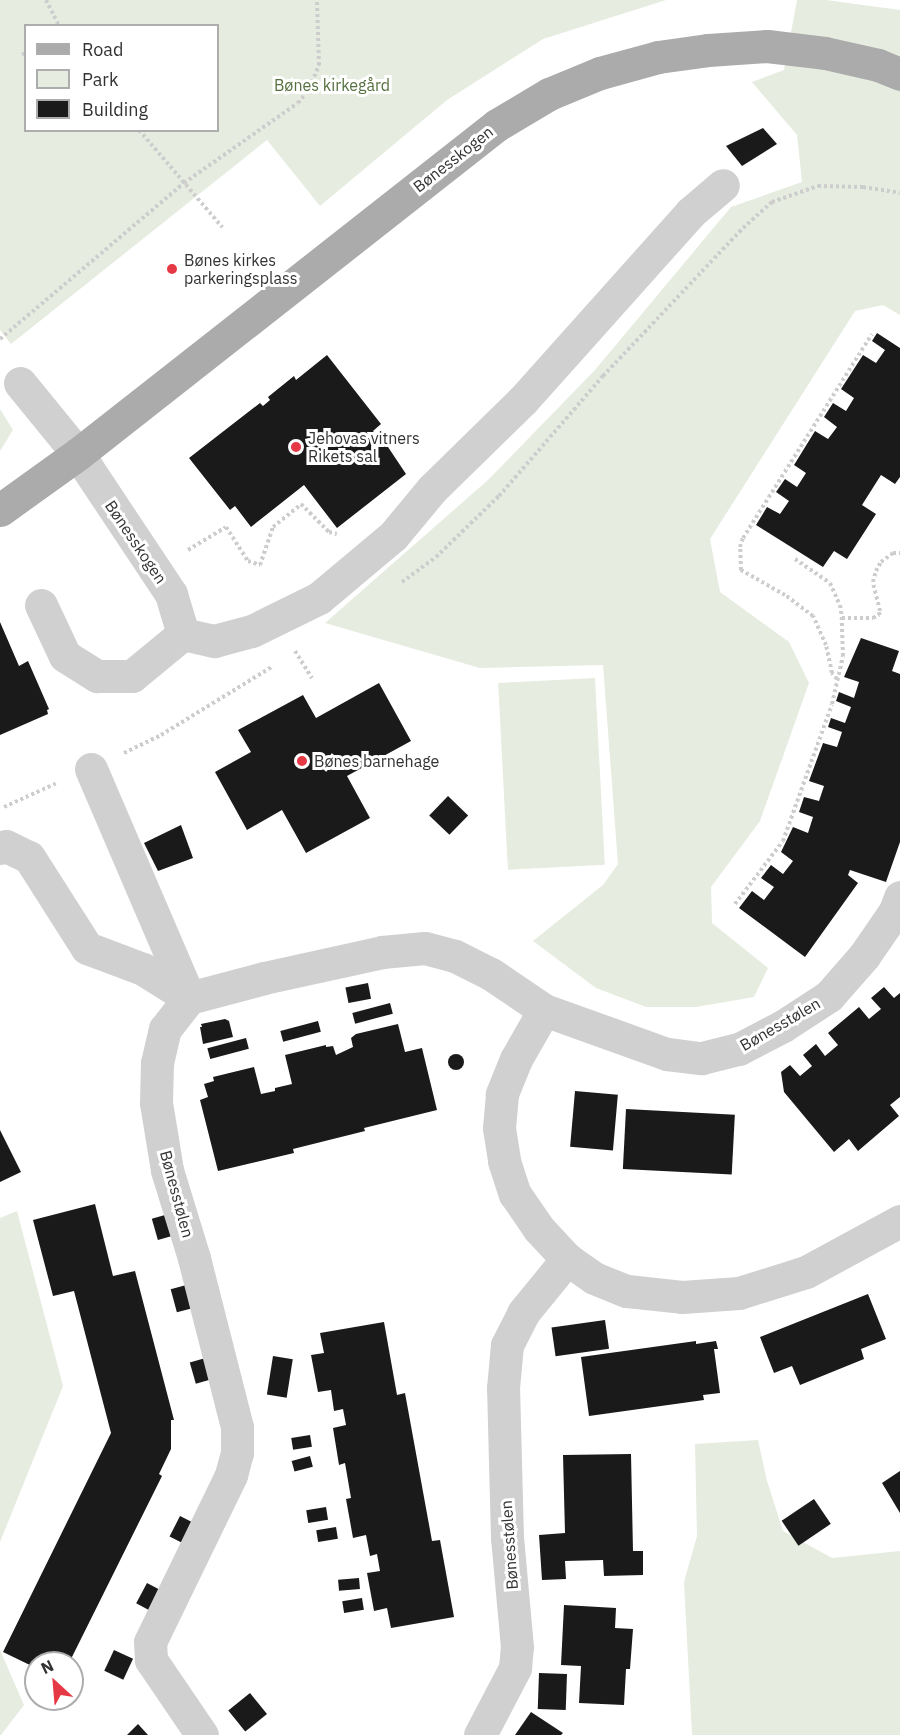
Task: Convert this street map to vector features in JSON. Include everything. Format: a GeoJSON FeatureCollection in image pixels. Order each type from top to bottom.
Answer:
{"type":"FeatureCollection","features":[{"type":"Feature","properties":{"kind":"main road","name":"Bønesskogen"},"geometry":{"type":"LineString","coordinates":[[0,510],[78,454],[497,125],[549,94],[600,74],[658,57],[708,50],[767,46],[825,53],[878,65],[900,74]]}},
{"type":"Feature","properties":{"kind":"street"},"geometry":{"type":"LineString","coordinates":[[41,605],[65,656],[97,676],[132,676],[183,634],[214,641],[252,631],[320,598],[393,536],[432,489],[523,400],[690,213],[723,185]]}},
{"type":"Feature","properties":{"kind":"street"},"geometry":{"type":"LineString","coordinates":[[20,382],[78,454]]}},
{"type":"Feature","properties":{"kind":"street","name":"Bønesskogen"},"geometry":{"type":"LineString","coordinates":[[78,454],[171,594],[183,634]]}},
{"type":"Feature","properties":{"kind":"street"},"geometry":{"type":"LineString","coordinates":[[91,769],[189,998]]}},
{"type":"Feature","properties":{"kind":"street"},"geometry":{"type":"LineString","coordinates":[[0,848],[6,846],[29,857],[87,948],[143,969],[189,998]]}},
{"type":"Feature","properties":{"kind":"street","name":"Bønesstølen"},"geometry":{"type":"LineString","coordinates":[[202,1735],[151,1660],[150,1642],[231,1475],[237,1453],[237,1427],[194,1258],[168,1170],[156,1103],[157,1063],[165,1029],[189,998],[264,978],[382,952],[425,948],[455,956],[483,970],[544,1010],[667,1054],[702,1058],[739,1049],[783,1026],[829,996],[864,956],[895,911],[900,897]]}},
{"type":"Feature","properties":{"kind":"street"},"geometry":{"type":"LineString","coordinates":[[544,1010],[516,1059],[502,1094],[499,1128],[504,1161],[515,1194],[539,1229],[567,1259],[594,1278],[627,1291],[682,1297],[739,1293],[806,1272],[900,1221]]}},
{"type":"Feature","properties":{"kind":"street","name":"Bønesstølen"},"geometry":{"type":"LineString","coordinates":[[480,1735],[515,1668],[517,1647],[507,1538],[502,1388],[507,1345],[523,1314],[567,1259]]}},
{"type":"Feature","properties":{"kind":"path"},"geometry":{"type":"LineString","coordinates":[[46,0],[58,24]]}},
{"type":"Feature","properties":{"kind":"path"},"geometry":{"type":"LineString","coordinates":[[0,339],[184,183],[298,103],[310,88],[319,65],[317,0]]}},
{"type":"Feature","properties":{"kind":"path"},"geometry":{"type":"LineString","coordinates":[[142,132],[222,227]]}},
{"type":"Feature","properties":{"kind":"path"},"geometry":{"type":"LineString","coordinates":[[837,679],[832,673],[826,645],[813,616],[785,595],[741,570],[740,547],[743,538],[872,334]]}},
{"type":"Feature","properties":{"kind":"path"},"geometry":{"type":"LineString","coordinates":[[186,551],[226,527],[248,561],[261,566],[273,527],[301,504],[329,532],[341,535]]}},
{"type":"Feature","properties":{"kind":"path"},"geometry":{"type":"LineString","coordinates":[[842,618],[873,618],[879,615],[873,582],[876,571],[881,562],[893,553],[900,553]]}},
{"type":"Feature","properties":{"kind":"path"},"geometry":{"type":"LineString","coordinates":[[735,904],[783,841],[832,704],[843,656],[842,618],[836,592],[830,583],[795,559]]}},
{"type":"Feature","properties":{"kind":"green space","name":"Bønes kirkegård"},"geometry":{"type":"Polygon","coordinates":[[[0,0],[666,0],[543,39],[447,100],[320,206],[267,140],[11,344],[0,330],[0,0]]]}},
{"type":"Feature","properties":{"kind":"green space"},"geometry":{"type":"Polygon","coordinates":[[[797,0],[826,0],[900,10],[900,315],[883,305],[855,311],[710,539],[720,592],[789,642],[809,683],[760,821],[711,887],[712,923],[768,968],[754,997],[696,1007],[646,1007],[596,988],[533,941],[603,885],[618,864],[603,665],[480,668],[325,623],[488,480],[595,370],[731,207],[802,182],[797,135],[752,82],[784,70],[797,0]]]}},
{"type":"Feature","properties":{"kind":"green space"},"geometry":{"type":"Polygon","coordinates":[[[0,409],[13,430],[0,451],[0,409]]]}},
{"type":"Feature","properties":{"kind":"green space"},"geometry":{"type":"Polygon","coordinates":[[[595,678],[605,865],[508,870],[498,683],[595,678]]]}},
{"type":"Feature","properties":{"kind":"green space"},"geometry":{"type":"Polygon","coordinates":[[[17,1211],[63,1386],[0,1542],[0,1218],[17,1211]]]}},
{"type":"Feature","properties":{"kind":"green space"},"geometry":{"type":"Polygon","coordinates":[[[758,1440],[767,1481],[783,1531],[832,1558],[900,1551],[900,1735],[692,1735],[684,1582],[697,1536],[695,1444],[758,1440]]]}},
{"type":"Feature","properties":{"kind":"green space"},"geometry":{"type":"Polygon","coordinates":[[[0,1650],[24,1705],[0,1735],[0,1650]]]}},
{"type":"Feature","properties":{"kind":"building"},"geometry":{"type":"Polygon","coordinates":[[[763,128],[777,144],[742,166],[726,146],[763,128]]]}},
{"type":"Feature","properties":{"kind":"building"},"geometry":{"type":"Polygon","coordinates":[[[877,333],[900,348],[900,477],[895,484],[881,475],[862,505],[876,514],[847,559],[834,551],[823,567],[756,525],[767,507],[780,514],[789,501],[776,492],[785,479],[797,487],[806,473],[794,465],[815,431],[828,439],[837,427],[824,417],[833,403],[846,411],[854,398],[841,389],[863,355],[876,363],[885,350],[872,341],[877,333]]]}},
{"type":"Feature","properties":{"kind":"building","name":"Jehovas vitners Rikets sal"},"geometry":{"type":"Polygon","coordinates":[[[327,355],[381,424],[373,431],[380,440],[382,438],[406,474],[337,528],[304,485],[251,527],[235,506],[230,510],[189,458],[260,403],[263,406],[270,400],[268,397],[294,376],[296,380],[327,355]]]}},
{"type":"Feature","properties":{"kind":"building"},"geometry":{"type":"Polygon","coordinates":[[[0,622],[19,666],[28,661],[49,709],[48,714],[0,735],[0,622]]]}},
{"type":"Feature","properties":{"kind":"building"},"geometry":{"type":"Polygon","coordinates":[[[861,638],[899,651],[892,671],[900,674],[900,842],[886,882],[850,870],[848,875],[858,883],[805,957],[739,908],[752,891],[764,900],[774,887],[761,878],[771,865],[783,874],[793,861],[781,852],[793,827],[808,833],[813,817],[799,812],[804,797],[819,801],[824,786],[809,781],[823,743],[837,747],[842,732],[828,727],[831,718],[845,723],[851,707],[836,701],[839,692],[854,698],[859,682],[844,677],[861,638]]]}},
{"type":"Feature","properties":{"kind":"building"},"geometry":{"type":"Polygon","coordinates":[[[379,683],[411,741],[347,776],[370,818],[306,853],[282,810],[247,830],[215,772],[251,752],[238,730],[303,695],[316,718],[379,683]]]}},
{"type":"Feature","properties":{"kind":"building"},"geometry":{"type":"Polygon","coordinates":[[[448,796],[468,815],[449,835],[429,815],[448,796]]]}},
{"type":"Feature","properties":{"kind":"building"},"geometry":{"type":"Polygon","coordinates":[[[181,825],[193,858],[158,871],[144,843],[181,825]]]}},
{"type":"Feature","properties":{"kind":"building"},"geometry":{"type":"Polygon","coordinates":[[[368,983],[371,999],[348,1003],[345,987],[368,983]]]}},
{"type":"Feature","properties":{"kind":"building"},"geometry":{"type":"Polygon","coordinates":[[[884,987],[894,998],[900,993],[900,1097],[890,1105],[899,1116],[858,1151],[849,1139],[834,1152],[784,1092],[781,1072],[790,1065],[800,1076],[812,1066],[803,1055],[816,1044],[825,1056],[838,1045],[828,1033],[859,1007],[869,1019],[881,1009],[871,998],[884,987]]]}},
{"type":"Feature","properties":{"kind":"building"},"geometry":{"type":"Polygon","coordinates":[[[390,1003],[393,1014],[355,1024],[352,1013],[390,1003]]]}},
{"type":"Feature","properties":{"kind":"building"},"geometry":{"type":"Polygon","coordinates":[[[225,1019],[229,1021],[233,1037],[203,1044],[201,1024],[225,1019]]]}},
{"type":"Feature","properties":{"kind":"building"},"geometry":{"type":"Polygon","coordinates":[[[318,1021],[321,1032],[283,1042],[280,1031],[318,1021]]]}},
{"type":"Feature","properties":{"kind":"building"},"geometry":{"type":"Polygon","coordinates":[[[398,1024],[405,1052],[422,1048],[437,1110],[293,1149],[294,1153],[218,1171],[200,1100],[208,1097],[204,1084],[214,1081],[213,1077],[254,1067],[261,1094],[275,1091],[275,1088],[292,1084],[285,1055],[326,1045],[326,1047],[333,1046],[336,1055],[353,1047],[351,1038],[356,1034],[398,1024]]]}},
{"type":"Feature","properties":{"kind":"building"},"geometry":{"type":"Polygon","coordinates":[[[246,1038],[249,1049],[210,1059],[207,1048],[246,1038]]]}},
{"type":"Feature","properties":{"kind":"building"},"geometry":{"type":"Polygon","coordinates":[[[456,1054],[462,1056],[464,1062],[462,1068],[456,1070],[450,1068],[448,1062],[450,1056],[456,1054]]]}},
{"type":"Feature","properties":{"kind":"building"},"geometry":{"type":"Polygon","coordinates":[[[575,1091],[618,1095],[613,1151],[570,1147],[575,1091]]]}},
{"type":"Feature","properties":{"kind":"building"},"geometry":{"type":"Polygon","coordinates":[[[626,1109],[735,1115],[732,1175],[623,1169],[626,1109]]]}},
{"type":"Feature","properties":{"kind":"building"},"geometry":{"type":"Polygon","coordinates":[[[0,1130],[21,1172],[0,1182],[0,1130]]]}},
{"type":"Feature","properties":{"kind":"building"},"geometry":{"type":"Polygon","coordinates":[[[95,1204],[113,1276],[135,1271],[174,1420],[171,1420],[171,1449],[159,1474],[162,1476],[75,1651],[24,1651],[24,1662],[3,1652],[111,1433],[74,1291],[53,1296],[33,1220],[95,1204]]]}},
{"type":"Feature","properties":{"kind":"building"},"geometry":{"type":"Polygon","coordinates":[[[172,1213],[178,1234],[158,1240],[152,1219],[172,1213]]]}},
{"type":"Feature","properties":{"kind":"building"},"geometry":{"type":"Polygon","coordinates":[[[190,1284],[196,1307],[177,1312],[171,1289],[190,1284]]]}},
{"type":"Feature","properties":{"kind":"building"},"geometry":{"type":"Polygon","coordinates":[[[868,1294],[886,1339],[861,1349],[864,1359],[800,1385],[792,1366],[774,1373],[760,1337],[868,1294]]]}},
{"type":"Feature","properties":{"kind":"building"},"geometry":{"type":"Polygon","coordinates":[[[605,1320],[609,1349],[556,1356],[552,1328],[605,1320]]]}},
{"type":"Feature","properties":{"kind":"building"},"geometry":{"type":"Polygon","coordinates":[[[384,1322],[397,1395],[405,1393],[432,1541],[440,1540],[454,1617],[391,1628],[387,1608],[374,1611],[367,1573],[380,1571],[377,1554],[370,1556],[366,1535],[353,1538],[346,1499],[351,1498],[345,1463],[339,1465],[333,1428],[346,1425],[343,1409],[334,1411],[331,1390],[318,1392],[311,1355],[324,1353],[320,1333],[384,1322]]]}},
{"type":"Feature","properties":{"kind":"building"},"geometry":{"type":"Polygon","coordinates":[[[696,1341],[696,1344],[716,1341],[718,1349],[714,1349],[720,1393],[703,1395],[704,1400],[589,1416],[581,1357],[696,1341]]]}},
{"type":"Feature","properties":{"kind":"building"},"geometry":{"type":"Polygon","coordinates":[[[273,1356],[293,1359],[287,1398],[267,1395],[273,1356]]]}},
{"type":"Feature","properties":{"kind":"building"},"geometry":{"type":"Polygon","coordinates":[[[209,1357],[215,1378],[196,1384],[190,1363],[209,1357]]]}},
{"type":"Feature","properties":{"kind":"building"},"geometry":{"type":"Polygon","coordinates":[[[310,1435],[312,1447],[293,1450],[291,1438],[310,1435]]]}},
{"type":"Feature","properties":{"kind":"building"},"geometry":{"type":"Polygon","coordinates":[[[631,1454],[633,1551],[643,1551],[643,1575],[604,1576],[603,1560],[565,1561],[566,1579],[542,1580],[539,1535],[565,1533],[563,1455],[631,1454]]]}},
{"type":"Feature","properties":{"kind":"building"},"geometry":{"type":"Polygon","coordinates":[[[310,1456],[313,1467],[294,1472],[292,1461],[310,1456]]]}},
{"type":"Feature","properties":{"kind":"building"},"geometry":{"type":"Polygon","coordinates":[[[900,1471],[900,1513],[882,1483],[900,1471]]]}},
{"type":"Feature","properties":{"kind":"building"},"geometry":{"type":"Polygon","coordinates":[[[814,1499],[831,1524],[798,1546],[782,1521],[814,1499]]]}},
{"type":"Feature","properties":{"kind":"building"},"geometry":{"type":"Polygon","coordinates":[[[326,1507],[328,1520],[308,1523],[306,1510],[326,1507]]]}},
{"type":"Feature","properties":{"kind":"building"},"geometry":{"type":"Polygon","coordinates":[[[180,1516],[198,1525],[187,1546],[170,1536],[180,1516]]]}},
{"type":"Feature","properties":{"kind":"building"},"geometry":{"type":"Polygon","coordinates":[[[336,1527],[338,1539],[318,1542],[316,1530],[336,1527]]]}},
{"type":"Feature","properties":{"kind":"building"},"geometry":{"type":"Polygon","coordinates":[[[359,1578],[360,1589],[339,1591],[338,1580],[359,1578]]]}},
{"type":"Feature","properties":{"kind":"building"},"geometry":{"type":"Polygon","coordinates":[[[147,1583],[166,1593],[155,1613],[136,1603],[147,1583]]]}},
{"type":"Feature","properties":{"kind":"building"},"geometry":{"type":"Polygon","coordinates":[[[362,1598],[364,1610],[344,1613],[342,1601],[362,1598]]]}},
{"type":"Feature","properties":{"kind":"building"},"geometry":{"type":"Polygon","coordinates":[[[564,1605],[616,1608],[615,1628],[633,1629],[630,1669],[626,1669],[624,1705],[579,1703],[581,1666],[561,1665],[564,1605]]]}},
{"type":"Feature","properties":{"kind":"building"},"geometry":{"type":"Polygon","coordinates":[[[114,1650],[133,1659],[123,1680],[104,1671],[114,1650]]]}},
{"type":"Feature","properties":{"kind":"building"},"geometry":{"type":"Polygon","coordinates":[[[539,1673],[567,1674],[566,1710],[538,1709],[539,1673]]]}},
{"type":"Feature","properties":{"kind":"building"},"geometry":{"type":"Polygon","coordinates":[[[250,1693],[267,1714],[245,1732],[228,1711],[250,1693]]]}},
{"type":"Feature","properties":{"kind":"building"},"geometry":{"type":"Polygon","coordinates":[[[531,1712],[563,1733],[561,1735],[515,1735],[531,1712]]]}},
{"type":"Feature","properties":{"kind":"building"},"geometry":{"type":"Polygon","coordinates":[[[138,1724],[148,1735],[127,1735],[138,1724]]]}},
{"type":"Feature","properties":{"kind":"place","name":"Bønes kirkes parkeringsplass"},"geometry":{"type":"Point","coordinates":[172,269]}},
{"type":"Feature","properties":{"kind":"place","name":"Jehovas vitners Rikets sal"},"geometry":{"type":"Point","coordinates":[296,447]}},
{"type":"Feature","properties":{"kind":"place","name":"Bønes barnehage"},"geometry":{"type":"Point","coordinates":[302,761]}}]}
